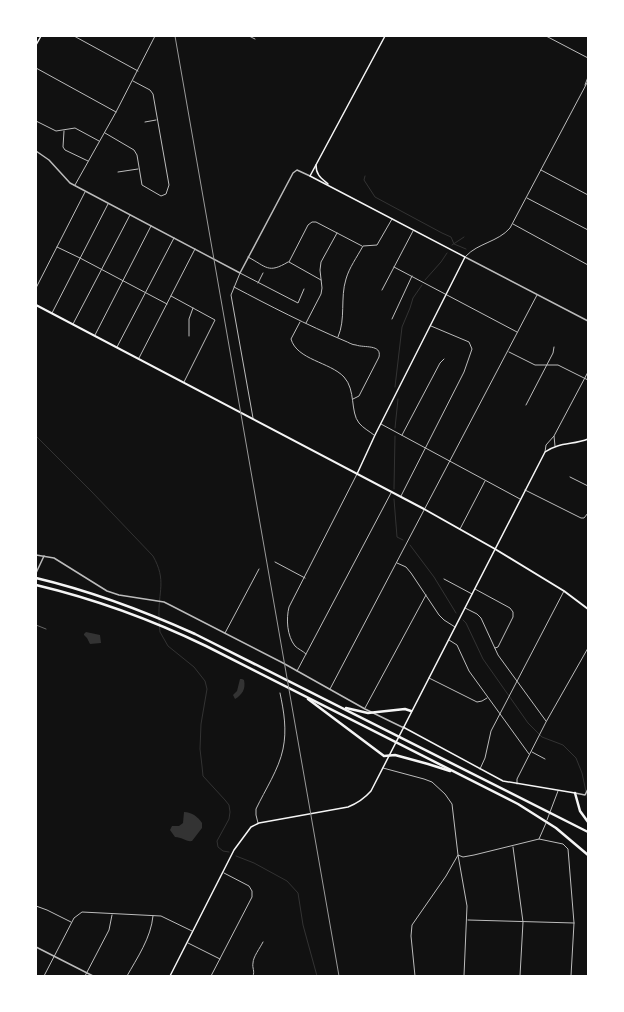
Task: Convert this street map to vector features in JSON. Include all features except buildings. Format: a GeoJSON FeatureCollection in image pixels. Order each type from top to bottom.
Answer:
{"type":"FeatureCollection","features":[{"type":"Feature","properties":{"kind":"highway"},"geometry":{"type":"LineString","coordinates":[[36,578],[89,593],[166,621],[202,637],[588,832]]}},
{"type":"Feature","properties":{"kind":"highway"},"geometry":{"type":"LineString","coordinates":[[37,585],[96,602],[154,623],[206,646],[518,804],[556,828],[588,855]]}},
{"type":"Feature","properties":{"kind":"highway"},"geometry":{"type":"LineString","coordinates":[[301,694],[384,756],[395,755],[457,773]]}},
{"type":"Feature","properties":{"kind":"highway"},"geometry":{"type":"LineString","coordinates":[[340,706],[368,713],[405,709],[411,711]]}},
{"type":"Feature","properties":{"kind":"highway"},"geometry":{"type":"LineString","coordinates":[[575,793],[580,811],[588,822]]}},
{"type":"Feature","properties":{"kind":"main road"},"geometry":{"type":"LineString","coordinates":[[36,45],[41,36]]}},
{"type":"Feature","properties":{"kind":"main road"},"geometry":{"type":"LineString","coordinates":[[357,474],[374,435],[465,257],[310,176],[385,36]]}},
{"type":"Feature","properties":{"kind":"main road"},"geometry":{"type":"LineString","coordinates":[[317,163],[316,170],[320,178],[331,187]]}},
{"type":"Feature","properties":{"kind":"main road"},"geometry":{"type":"LineString","coordinates":[[36,305],[401,496],[495,549],[564,591],[588,609]]}},
{"type":"Feature","properties":{"kind":"main road"},"geometry":{"type":"LineString","coordinates":[[170,976],[234,850],[251,828],[259,823],[348,807],[365,798],[371,791],[545,452],[555,446],[581,442],[588,439]]}},
{"type":"Feature","properties":{"kind":"main road"},"geometry":{"type":"LineString","coordinates":[[403,727],[502,781],[575,793]]}},
{"type":"Feature","properties":{"kind":"street"},"geometry":{"type":"LineString","coordinates":[[74,36],[138,71]]}},
{"type":"Feature","properties":{"kind":"street"},"geometry":{"type":"LineString","coordinates":[[75,185],[133,81],[155,36]]}},
{"type":"Feature","properties":{"kind":"street"},"geometry":{"type":"LineString","coordinates":[[250,36],[255,39]]}},
{"type":"Feature","properties":{"kind":"street"},"geometry":{"type":"LineString","coordinates":[[546,36],[588,58]]}},
{"type":"Feature","properties":{"kind":"street"},"geometry":{"type":"LineString","coordinates":[[36,68],[116,112]]}},
{"type":"Feature","properties":{"kind":"street"},"geometry":{"type":"LineString","coordinates":[[584,87],[588,77]]}},
{"type":"Feature","properties":{"kind":"street"},"geometry":{"type":"LineString","coordinates":[[105,133],[134,150],[137,155],[138,169],[142,185],[161,196],[164,196],[169,185],[153,94],[150,90],[133,81]]}},
{"type":"Feature","properties":{"kind":"street"},"geometry":{"type":"LineString","coordinates":[[588,81],[512,224],[504,234],[474,248],[465,257],[588,321]]}},
{"type":"Feature","properties":{"kind":"street"},"geometry":{"type":"LineString","coordinates":[[145,122],[157,120]]}},
{"type":"Feature","properties":{"kind":"street"},"geometry":{"type":"LineString","coordinates":[[36,121],[52,130],[64,131],[70,128],[75,128],[100,141]]}},
{"type":"Feature","properties":{"kind":"street"},"geometry":{"type":"LineString","coordinates":[[64,131],[65,136],[63,147],[65,150],[89,162]]}},
{"type":"Feature","properties":{"kind":"street"},"geometry":{"type":"LineString","coordinates":[[36,150],[49,160],[70,183],[258,284],[298,303],[304,289]]}},
{"type":"Feature","properties":{"kind":"street"},"geometry":{"type":"LineString","coordinates":[[118,172],[138,169]]}},
{"type":"Feature","properties":{"kind":"street"},"geometry":{"type":"LineString","coordinates":[[253,419],[231,295],[248,258],[293,173],[297,170],[310,176]]}},
{"type":"Feature","properties":{"kind":"street"},"geometry":{"type":"LineString","coordinates":[[540,170],[588,195]]}},
{"type":"Feature","properties":{"kind":"street"},"geometry":{"type":"LineString","coordinates":[[36,288],[86,192]]}},
{"type":"Feature","properties":{"kind":"street"},"geometry":{"type":"LineString","coordinates":[[526,197],[588,230]]}},
{"type":"Feature","properties":{"kind":"street"},"geometry":{"type":"LineString","coordinates":[[52,313],[108,204]]}},
{"type":"Feature","properties":{"kind":"street"},"geometry":{"type":"LineString","coordinates":[[73,324],[130,215]]}},
{"type":"Feature","properties":{"kind":"street"},"geometry":{"type":"LineString","coordinates":[[248,258],[270,269],[278,268],[289,262],[308,225],[312,222],[316,222],[363,246],[377,245],[392,218]]}},
{"type":"Feature","properties":{"kind":"street"},"geometry":{"type":"LineString","coordinates":[[512,224],[588,265]]}},
{"type":"Feature","properties":{"kind":"street"},"geometry":{"type":"LineString","coordinates":[[95,336],[152,226]]}},
{"type":"Feature","properties":{"kind":"street"},"geometry":{"type":"LineString","coordinates":[[382,290],[413,230]]}},
{"type":"Feature","properties":{"kind":"street"},"geometry":{"type":"LineString","coordinates":[[306,324],[321,294],[321,262],[337,233]]}},
{"type":"Feature","properties":{"kind":"street"},"geometry":{"type":"LineString","coordinates":[[116,347],[174,238]]}},
{"type":"Feature","properties":{"kind":"street"},"geometry":{"type":"LineString","coordinates":[[338,338],[342,328],[346,280],[363,246]]}},
{"type":"Feature","properties":{"kind":"street"},"geometry":{"type":"LineString","coordinates":[[57,247],[167,304]]}},
{"type":"Feature","properties":{"kind":"street"},"geometry":{"type":"LineString","coordinates":[[139,358],[195,249]]}},
{"type":"Feature","properties":{"kind":"street"},"geometry":{"type":"LineString","coordinates":[[289,262],[321,280]]}},
{"type":"Feature","properties":{"kind":"street"},"geometry":{"type":"LineString","coordinates":[[394,267],[518,332]]}},
{"type":"Feature","properties":{"kind":"street"},"geometry":{"type":"LineString","coordinates":[[258,284],[263,272]]}},
{"type":"Feature","properties":{"kind":"street"},"geometry":{"type":"LineString","coordinates":[[392,319],[412,276]]}},
{"type":"Feature","properties":{"kind":"street"},"geometry":{"type":"LineString","coordinates":[[234,287],[306,324],[338,338],[355,345],[375,347],[378,349],[380,353],[379,357],[359,396],[353,399]]}},
{"type":"Feature","properties":{"kind":"street"},"geometry":{"type":"LineString","coordinates":[[330,690],[449,461],[538,295]]}},
{"type":"Feature","properties":{"kind":"street"},"geometry":{"type":"LineString","coordinates":[[171,296],[215,320],[184,383]]}},
{"type":"Feature","properties":{"kind":"street"},"geometry":{"type":"LineString","coordinates":[[189,336],[189,319],[193,308]]}},
{"type":"Feature","properties":{"kind":"street"},"geometry":{"type":"LineString","coordinates":[[300,321],[291,339],[295,349],[312,360],[328,366],[345,378],[350,386],[356,416],[359,422],[374,435]]}},
{"type":"Feature","properties":{"kind":"street"},"geometry":{"type":"LineString","coordinates":[[401,496],[464,372],[472,349],[469,342],[430,325]]}},
{"type":"Feature","properties":{"kind":"street"},"geometry":{"type":"LineString","coordinates":[[526,405],[547,365],[554,348]]}},
{"type":"Feature","properties":{"kind":"street"},"geometry":{"type":"LineString","coordinates":[[508,352],[535,365],[558,365],[588,380]]}},
{"type":"Feature","properties":{"kind":"street"},"geometry":{"type":"LineString","coordinates":[[402,436],[440,362],[444,359]]}},
{"type":"Feature","properties":{"kind":"street"},"geometry":{"type":"LineString","coordinates":[[545,452],[546,445],[554,436],[588,372]]}},
{"type":"Feature","properties":{"kind":"street"},"geometry":{"type":"LineString","coordinates":[[380,424],[520,499]]}},
{"type":"Feature","properties":{"kind":"street"},"geometry":{"type":"LineString","coordinates":[[554,436],[555,446]]}},
{"type":"Feature","properties":{"kind":"street"},"geometry":{"type":"LineString","coordinates":[[306,654],[295,646],[287,624],[287,614],[289,607],[357,474]]}},
{"type":"Feature","properties":{"kind":"street"},"geometry":{"type":"LineString","coordinates":[[570,477],[588,486]]}},
{"type":"Feature","properties":{"kind":"street"},"geometry":{"type":"LineString","coordinates":[[460,530],[485,481]]}},
{"type":"Feature","properties":{"kind":"street"},"geometry":{"type":"LineString","coordinates":[[525,490],[581,518],[584,518],[588,513]]}},
{"type":"Feature","properties":{"kind":"street"},"geometry":{"type":"LineString","coordinates":[[297,671],[392,492]]}},
{"type":"Feature","properties":{"kind":"street"},"geometry":{"type":"LineString","coordinates":[[36,555],[54,558],[107,591],[119,595],[164,602],[297,671],[368,711],[403,727]]}},
{"type":"Feature","properties":{"kind":"street"},"geometry":{"type":"LineString","coordinates":[[36,573],[44,556]]}},
{"type":"Feature","properties":{"kind":"street"},"geometry":{"type":"LineString","coordinates":[[275,562],[305,578]]}},
{"type":"Feature","properties":{"kind":"street"},"geometry":{"type":"LineString","coordinates":[[396,562],[406,567],[439,615],[455,627]]}},
{"type":"Feature","properties":{"kind":"street"},"geometry":{"type":"LineString","coordinates":[[225,634],[259,569]]}},
{"type":"Feature","properties":{"kind":"street"},"geometry":{"type":"LineString","coordinates":[[444,579],[472,594]]}},
{"type":"Feature","properties":{"kind":"street"},"geometry":{"type":"LineString","coordinates":[[474,589],[510,608],[514,612],[498,647],[495,649]]}},
{"type":"Feature","properties":{"kind":"street"},"geometry":{"type":"LineString","coordinates":[[480,769],[485,758],[491,731],[564,591]]}},
{"type":"Feature","properties":{"kind":"street"},"geometry":{"type":"LineString","coordinates":[[365,709],[426,595]]}},
{"type":"Feature","properties":{"kind":"street"},"geometry":{"type":"LineString","coordinates":[[465,608],[478,614],[481,618],[498,656],[546,722]]}},
{"type":"Feature","properties":{"kind":"street"},"geometry":{"type":"LineString","coordinates":[[448,640],[457,645],[465,664],[487,698],[530,755]]}},
{"type":"Feature","properties":{"kind":"street"},"geometry":{"type":"LineString","coordinates":[[517,784],[518,779],[546,722],[588,648]]}},
{"type":"Feature","properties":{"kind":"street"},"geometry":{"type":"LineString","coordinates":[[429,677],[477,702],[487,698]]}},
{"type":"Feature","properties":{"kind":"street"},"geometry":{"type":"LineString","coordinates":[[259,823],[256,815],[256,809],[280,760],[283,749],[285,717],[280,693]]}},
{"type":"Feature","properties":{"kind":"street"},"geometry":{"type":"LineString","coordinates":[[531,752],[545,759]]}},
{"type":"Feature","properties":{"kind":"street"},"geometry":{"type":"LineString","coordinates":[[383,768],[432,782],[445,794],[452,804],[458,855],[467,906],[464,976]]}},
{"type":"Feature","properties":{"kind":"street"},"geometry":{"type":"LineString","coordinates":[[585,795],[588,789]]}},
{"type":"Feature","properties":{"kind":"street"},"geometry":{"type":"LineString","coordinates":[[539,840],[558,791]]}},
{"type":"Feature","properties":{"kind":"street"},"geometry":{"type":"LineString","coordinates":[[575,793],[588,796]]}},
{"type":"Feature","properties":{"kind":"street"},"geometry":{"type":"LineString","coordinates":[[458,855],[463,857],[539,840],[562,844],[568,849],[574,923],[571,976]]}},
{"type":"Feature","properties":{"kind":"street"},"geometry":{"type":"LineString","coordinates":[[513,847],[523,922],[520,976]]}},
{"type":"Feature","properties":{"kind":"street"},"geometry":{"type":"LineString","coordinates":[[415,976],[411,936],[412,925],[446,876],[458,855]]}},
{"type":"Feature","properties":{"kind":"street"},"geometry":{"type":"LineString","coordinates":[[211,976],[252,897],[252,891],[249,886],[223,872]]}},
{"type":"Feature","properties":{"kind":"street"},"geometry":{"type":"LineString","coordinates":[[36,906],[71,922]]}},
{"type":"Feature","properties":{"kind":"street"},"geometry":{"type":"LineString","coordinates":[[44,976],[71,922],[77,914],[82,912],[166,918],[193,931]]}},
{"type":"Feature","properties":{"kind":"street"},"geometry":{"type":"LineString","coordinates":[[85,976],[109,930],[112,913]]}},
{"type":"Feature","properties":{"kind":"street"},"geometry":{"type":"LineString","coordinates":[[127,976],[148,936],[153,916]]}},
{"type":"Feature","properties":{"kind":"street"},"geometry":{"type":"LineString","coordinates":[[467,920],[574,923]]}},
{"type":"Feature","properties":{"kind":"street"},"geometry":{"type":"LineString","coordinates":[[187,942],[220,959]]}},
{"type":"Feature","properties":{"kind":"street"},"geometry":{"type":"LineString","coordinates":[[253,976],[254,971],[252,964],[263,942]]}},
{"type":"Feature","properties":{"kind":"street"},"geometry":{"type":"LineString","coordinates":[[36,947],[93,976]]}},
{"type":"Feature","properties":{"kind":"lane"},"geometry":{"type":"LineString","coordinates":[[36,625],[46,629]]}},
{"type":"Feature","properties":{"kind":"shaded area"},"geometry":{"type":"Polygon","coordinates":[[[86,632],[100,635],[101,643],[90,644],[84,635],[86,632]]]}},
{"type":"Feature","properties":{"kind":"shaded area"},"geometry":{"type":"Polygon","coordinates":[[[240,679],[244,680],[244,689],[240,696],[235,699],[233,695],[237,691],[240,679]]]}},
{"type":"Feature","properties":{"kind":"shaded area"},"geometry":{"type":"Polygon","coordinates":[[[184,812],[194,815],[202,823],[202,828],[192,841],[175,837],[170,830],[172,826],[179,826],[183,823],[184,812]]]}},
{"type":"Feature","properties":{"kind":"waterway"},"geometry":{"type":"LineString","coordinates":[[365,176],[364,180],[375,197],[451,237],[454,244],[466,249]]}},
{"type":"Feature","properties":{"kind":"waterway"},"geometry":{"type":"LineString","coordinates":[[452,245],[464,237]]}},
{"type":"Feature","properties":{"kind":"waterway"},"geometry":{"type":"LineString","coordinates":[[425,280],[447,253]]}},
{"type":"Feature","properties":{"kind":"waterway"},"geometry":{"type":"LineString","coordinates":[[395,387],[402,327],[413,298],[422,285]]}},
{"type":"Feature","properties":{"kind":"waterway"},"geometry":{"type":"LineString","coordinates":[[395,428],[398,399]]}},
{"type":"Feature","properties":{"kind":"waterway"},"geometry":{"type":"LineString","coordinates":[[36,436],[153,556],[160,572],[161,579],[159,617]]}},
{"type":"Feature","properties":{"kind":"waterway"},"geometry":{"type":"LineString","coordinates":[[394,489],[395,436]]}},
{"type":"Feature","properties":{"kind":"waterway"},"geometry":{"type":"LineString","coordinates":[[394,499],[397,537],[403,540]]}},
{"type":"Feature","properties":{"kind":"waterway"},"geometry":{"type":"LineString","coordinates":[[410,545],[434,577],[456,613]]}},
{"type":"Feature","properties":{"kind":"waterway"},"geometry":{"type":"LineString","coordinates":[[159,620],[160,632],[168,646],[194,667],[205,681],[207,689],[201,724],[200,749],[203,776],[229,805],[229,819],[217,841],[218,847],[223,851],[229,852]]}},
{"type":"Feature","properties":{"kind":"waterway"},"geometry":{"type":"LineString","coordinates":[[463,620],[466,623],[483,659],[528,723],[542,737],[563,745],[576,758],[582,773],[588,801]]}},
{"type":"Feature","properties":{"kind":"waterway"},"geometry":{"type":"LineString","coordinates":[[236,856],[254,863],[287,881],[298,893],[303,925],[317,976]]}},
{"type":"Feature","properties":{"kind":"railway"},"geometry":{"type":"LineString","coordinates":[[175,36],[339,976]]}}]}
